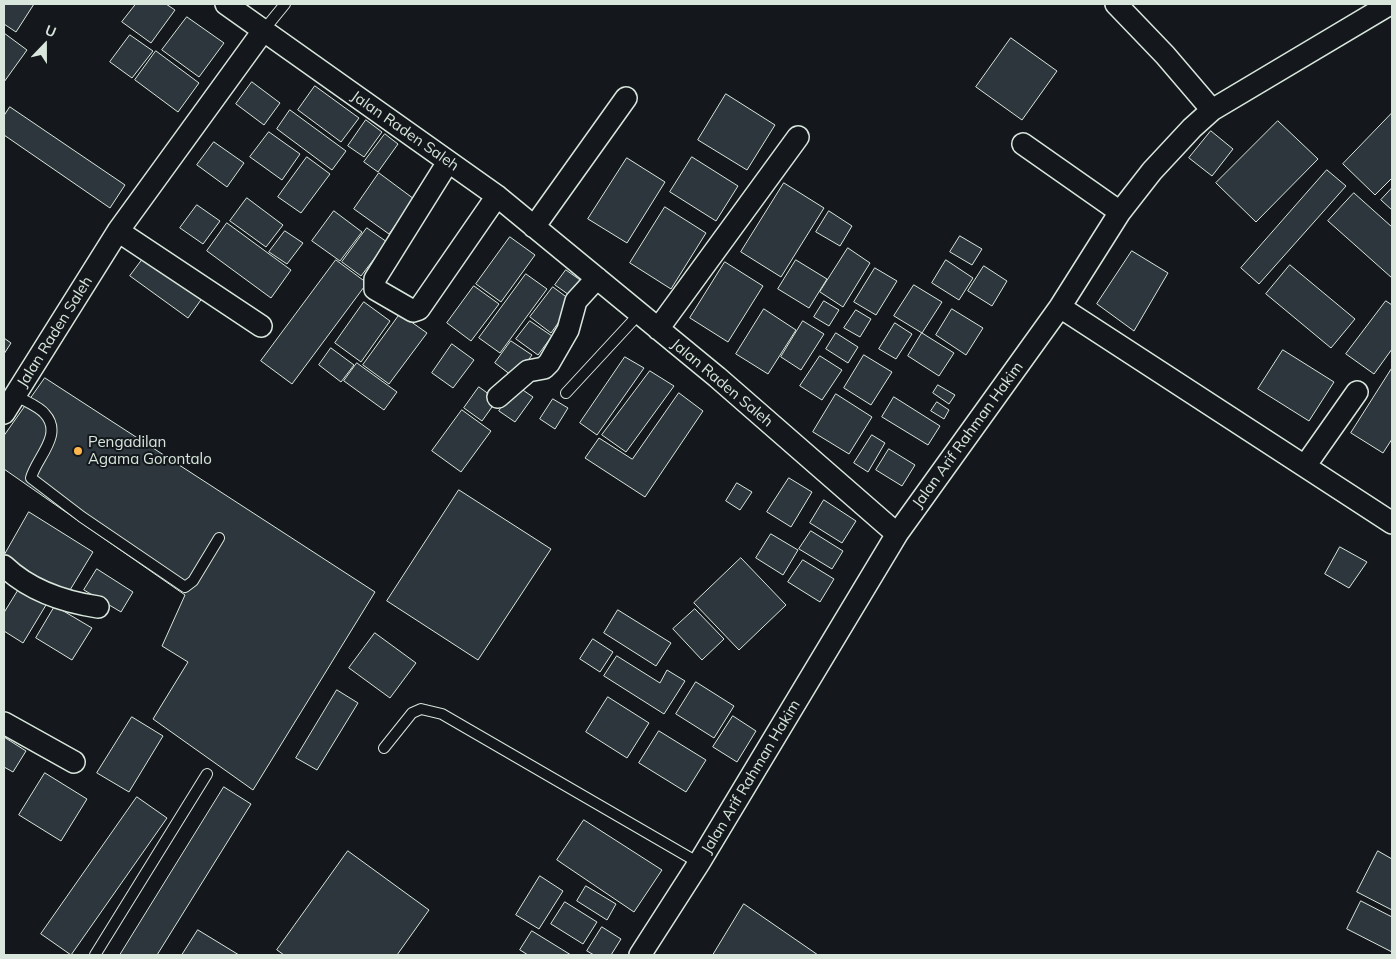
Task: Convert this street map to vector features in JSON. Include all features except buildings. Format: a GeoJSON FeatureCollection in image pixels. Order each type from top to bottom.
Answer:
{"type":"FeatureCollection","features":[{"type":"Feature","properties":{"kind":"street"},"geometry":{"type":"LineString","coordinates":[[226,4],[263,31]]}},
{"type":"Feature","properties":{"kind":"street"},"geometry":{"type":"LineString","coordinates":[[1116,4],[1165,55],[1212,110]]}},
{"type":"Feature","properties":{"kind":"street","name":"Jalan Arif Rahman Hakim"},"geometry":{"type":"LineString","coordinates":[[640,955],[699,863],[897,534],[1060,307],[1120,212],[1152,171],[1192,128],[1212,110],[1364,9],[1390,4]]}},
{"type":"Feature","properties":{"kind":"street","name":"Jalan Raden Saleh"},"geometry":{"type":"LineString","coordinates":[[4,413],[118,231],[263,31],[497,196],[658,329],[897,534]]}},
{"type":"Feature","properties":{"kind":"street"},"geometry":{"type":"LineString","coordinates":[[534,227],[626,98]]}},
{"type":"Feature","properties":{"kind":"street"},"geometry":{"type":"LineString","coordinates":[[658,329],[798,137]]}},
{"type":"Feature","properties":{"kind":"street"},"geometry":{"type":"LineString","coordinates":[[1023,144],[1120,212]]}},
{"type":"Feature","properties":{"kind":"street"},"geometry":{"type":"LineString","coordinates":[[448,162],[375,280],[375,289],[413,311],[419,310],[497,196]]}},
{"type":"Feature","properties":{"kind":"street"},"geometry":{"type":"LineString","coordinates":[[118,231],[261,326]]}},
{"type":"Feature","properties":{"kind":"street"},"geometry":{"type":"LineString","coordinates":[[498,397],[528,371],[544,368],[549,363],[568,330],[576,300],[597,278]]}},
{"type":"Feature","properties":{"kind":"street"},"geometry":{"type":"LineString","coordinates":[[1060,307],[1392,523]]}},
{"type":"Feature","properties":{"kind":"street"},"geometry":{"type":"LineString","coordinates":[[1305,466],[1357,392]]}},
{"type":"Feature","properties":{"kind":"street"},"geometry":{"type":"LineString","coordinates":[[4,566],[17,576],[47,593],[74,602],[98,607]]}},
{"type":"Feature","properties":{"kind":"street"},"geometry":{"type":"LineString","coordinates":[[4,723],[74,762]]}},
{"type":"Feature","properties":{"kind":"lane"},"geometry":{"type":"LineString","coordinates":[[263,31],[285,4]]}},
{"type":"Feature","properties":{"kind":"lane"},"geometry":{"type":"LineString","coordinates":[[566,393],[639,314]]}},
{"type":"Feature","properties":{"kind":"lane"},"geometry":{"type":"LineString","coordinates":[[15,395],[45,413],[51,426],[51,438],[34,466],[31,478],[82,517],[185,587],[193,581],[219,538]]}},
{"type":"Feature","properties":{"kind":"lane"},"geometry":{"type":"LineString","coordinates":[[384,748],[412,713],[421,709],[442,714],[699,863]]}},
{"type":"Feature","properties":{"kind":"lane"},"geometry":{"type":"LineString","coordinates":[[95,955],[207,774]]}},
{"type":"Feature","properties":{"kind":"place","name":"Pengadilan Agama Gorontalo"},"geometry":{"type":"Point","coordinates":[78,451]}}]}
